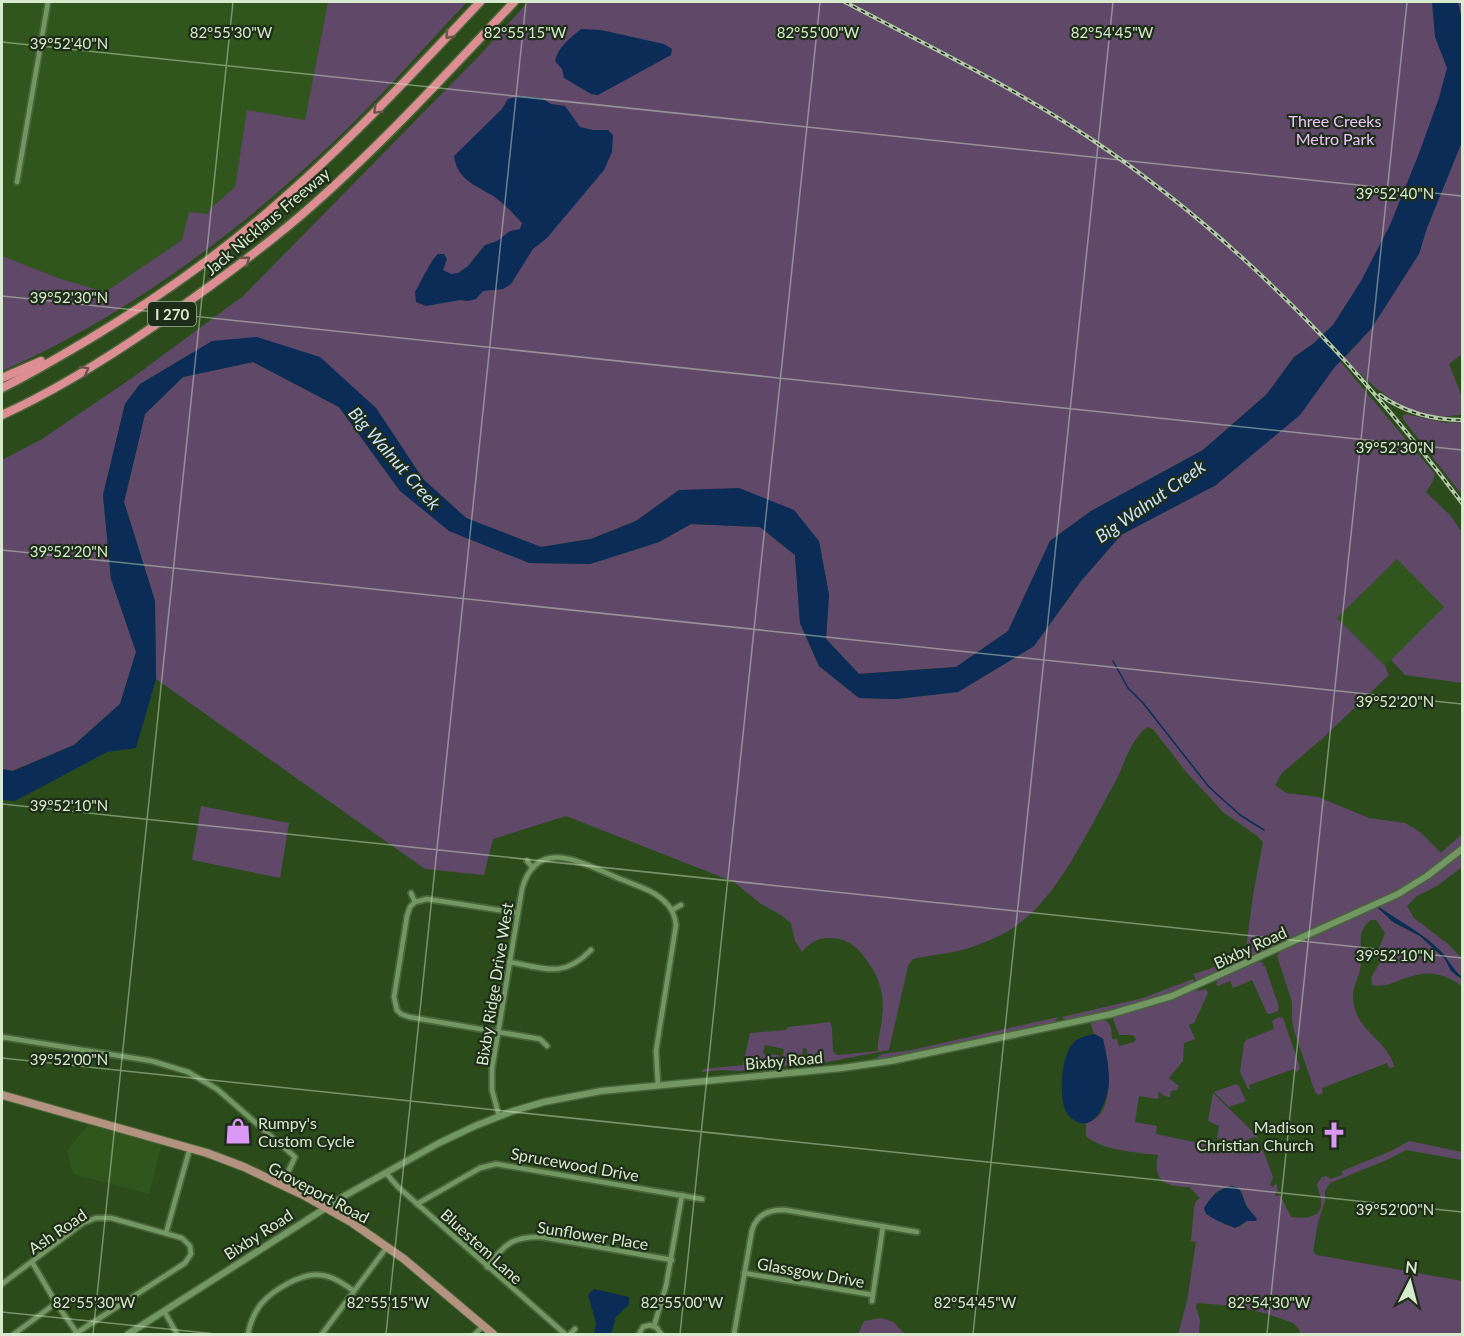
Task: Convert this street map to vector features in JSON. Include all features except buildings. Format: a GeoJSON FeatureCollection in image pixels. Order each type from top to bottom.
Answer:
{"type":"FeatureCollection","features":[{"type":"Feature","properties":{"kind":"highway","name":"Jack Nicklaus Freeway"},"geometry":{"type":"LineString","coordinates":[[2,388],[134,311],[204,262],[277,204],[374,114],[480,2]]}},
{"type":"Feature","properties":{"kind":"highway","name":"Jack Nicklaus Freeway"},"geometry":{"type":"LineString","coordinates":[[2,415],[34,399],[122,347],[220,281],[261,249],[371,151],[513,2]]}},
{"type":"Feature","properties":{"kind":"highway"},"geometry":{"type":"LineString","coordinates":[[2,378],[44,360],[57,358]]}},
{"type":"Feature","properties":{"kind":"main road","name":"Groveport Road"},"geometry":{"type":"LineString","coordinates":[[2,1095],[190,1148],[225,1160],[282,1185],[326,1207],[387,1247],[424,1274],[493,1335]]}},
{"type":"Feature","properties":{"kind":"street"},"geometry":{"type":"LineString","coordinates":[[17,182],[48,2]]}},
{"type":"Feature","properties":{"kind":"street","name":"Bixby Road"},"geometry":{"type":"LineString","coordinates":[[128,1335],[326,1207],[439,1143],[500,1116],[568,1097],[658,1085],[819,1071],[891,1061],[1142,1006],[1207,981],[1376,905],[1427,876],[1462,849]]}},
{"type":"Feature","properties":{"kind":"street","name":"Bixby Ridge Drive West"},"geometry":{"type":"LineString","coordinates":[[500,1116],[495,1104],[491,1078],[524,883],[533,868],[540,862],[559,857],[574,859],[653,893],[667,903],[672,910]]}},
{"type":"Feature","properties":{"kind":"street"},"geometry":{"type":"LineString","coordinates":[[527,861],[533,868]]}},
{"type":"Feature","properties":{"kind":"street"},"geometry":{"type":"LineString","coordinates":[[411,893],[415,902]]}},
{"type":"Feature","properties":{"kind":"street"},"geometry":{"type":"LineString","coordinates":[[518,913],[427,899],[415,902],[409,910],[394,997],[397,1010],[409,1017],[540,1039],[547,1046]]}},
{"type":"Feature","properties":{"kind":"street"},"geometry":{"type":"LineString","coordinates":[[658,1085],[656,1051],[676,925],[672,910],[681,905]]}},
{"type":"Feature","properties":{"kind":"street"},"geometry":{"type":"LineString","coordinates":[[510,962],[560,970],[574,965],[591,950]]}},
{"type":"Feature","properties":{"kind":"street"},"geometry":{"type":"LineString","coordinates":[[390,1014],[397,1010]]}},
{"type":"Feature","properties":{"kind":"street"},"geometry":{"type":"LineString","coordinates":[[2,1037],[152,1061],[188,1072],[217,1089],[295,1157],[282,1185]]}},
{"type":"Feature","properties":{"kind":"street"},"geometry":{"type":"LineString","coordinates":[[166,1233],[190,1148]]}},
{"type":"Feature","properties":{"kind":"street","name":"Sprucewood Drive"},"geometry":{"type":"LineString","coordinates":[[417,1204],[480,1168],[496,1164],[702,1199]]}},
{"type":"Feature","properties":{"kind":"street","name":"Bluestem Lane"},"geometry":{"type":"LineString","coordinates":[[386,1173],[417,1204],[565,1335]]}},
{"type":"Feature","properties":{"kind":"street"},"geometry":{"type":"LineString","coordinates":[[654,1326],[672,1260],[682,1196]]}},
{"type":"Feature","properties":{"kind":"street"},"geometry":{"type":"LineString","coordinates":[[734,1335],[753,1225],[762,1215],[772,1210],[785,1210],[917,1232]]}},
{"type":"Feature","properties":{"kind":"street","name":"Ash Road"},"geometry":{"type":"LineString","coordinates":[[2,1284],[83,1223],[96,1218],[111,1218],[182,1238],[188,1243],[191,1250],[188,1261],[76,1334]]}},
{"type":"Feature","properties":{"kind":"street"},"geometry":{"type":"LineString","coordinates":[[872,1301],[883,1226]]}},
{"type":"Feature","properties":{"kind":"street","name":"Sunflower Place"},"geometry":{"type":"LineString","coordinates":[[487,1267],[507,1244],[516,1239],[528,1237],[542,1237],[672,1260]]}},
{"type":"Feature","properties":{"kind":"street"},"geometry":{"type":"LineString","coordinates":[[322,1335],[387,1247]]}},
{"type":"Feature","properties":{"kind":"street"},"geometry":{"type":"LineString","coordinates":[[32,1262],[76,1334]]}},
{"type":"Feature","properties":{"kind":"street","name":"Glassgow Drive"},"geometry":{"type":"LineString","coordinates":[[744,1273],[873,1295]]}},
{"type":"Feature","properties":{"kind":"street"},"geometry":{"type":"LineString","coordinates":[[248,1335],[253,1317],[262,1303],[292,1282],[309,1276],[321,1275],[344,1284],[354,1291]]}},
{"type":"Feature","properties":{"kind":"street"},"geometry":{"type":"LineString","coordinates":[[14,1335],[56,1303]]}},
{"type":"Feature","properties":{"kind":"street"},"geometry":{"type":"LineString","coordinates":[[164,1311],[177,1335]]}},
{"type":"Feature","properties":{"kind":"street"},"geometry":{"type":"LineString","coordinates":[[475,1335],[483,1326]]}},
{"type":"Feature","properties":{"kind":"street"},"geometry":{"type":"LineString","coordinates":[[639,1335],[643,1327],[654,1326],[661,1335]]}},
{"type":"Feature","properties":{"kind":"street"},"geometry":{"type":"LineString","coordinates":[[570,1335],[575,1329]]}},
{"type":"Feature","properties":{"kind":"shaded area"},"geometry":{"type":"Polygon","coordinates":[[[2,2],[328,2],[305,121],[247,110],[235,187],[211,208],[182,240],[105,292],[58,278],[2,256],[2,2]]]}},
{"type":"Feature","properties":{"kind":"shaded area"},"geometry":{"type":"Polygon","coordinates":[[[1397,559],[1445,607],[1385,666],[1337,618],[1397,559]]]}},
{"type":"Feature","properties":{"kind":"shaded area"},"geometry":{"type":"Polygon","coordinates":[[[88,1125],[162,1144],[149,1194],[73,1174],[67,1150],[88,1125]]]}},
{"type":"Feature","properties":{"kind":"green space"},"geometry":{"type":"Polygon","coordinates":[[[328,2],[467,2],[349,127],[310,164],[229,233],[142,295],[97,323],[2,371],[2,256],[58,278],[105,292],[182,240],[189,212],[207,214],[235,187],[247,110],[305,120],[328,2]]]}},
{"type":"Feature","properties":{"kind":"green space","name":"Three Creeks Metro Park"},"geometry":{"type":"Polygon","coordinates":[[[528,2],[1462,2],[1462,354],[1449,364],[1462,397],[1462,414],[1444,416],[1412,410],[1382,393],[1344,358],[1361,340],[1339,317],[1313,344],[1294,357],[1267,394],[1203,450],[1091,511],[1050,541],[1009,631],[956,667],[859,674],[826,639],[829,595],[819,541],[679,490],[636,521],[591,539],[541,547],[466,518],[423,479],[376,408],[257,338],[140,384],[125,404],[103,495],[111,579],[136,652],[120,704],[74,745],[12,771],[2,769],[2,460],[42,439],[132,378],[243,296],[478,57],[528,2]]]}},
{"type":"Feature","properties":{"kind":"green space"},"geometry":{"type":"Polygon","coordinates":[[[1340,361],[1435,474],[1426,492],[1450,515],[1462,532],[1462,683],[1405,675],[1391,660],[1444,607],[1397,559],[1337,618],[1385,666],[1389,675],[1323,738],[1282,773],[1275,785],[1286,793],[1318,797],[1369,818],[1405,823],[1420,832],[1441,853],[1462,834],[1462,844],[1413,883],[1197,982],[1193,974],[1221,964],[1246,948],[1263,842],[1224,813],[1186,772],[1153,729],[1147,727],[1131,747],[1113,786],[1070,863],[1044,900],[1029,916],[1008,931],[972,947],[913,959],[908,966],[889,1050],[808,1064],[807,1049],[803,1048],[802,1057],[805,1064],[784,1066],[782,1059],[784,1049],[765,1045],[763,1054],[779,1055],[780,1066],[739,1071],[702,1072],[703,1069],[743,1065],[750,1033],[786,1030],[788,1027],[830,1022],[833,1051],[837,1055],[878,1051],[883,1002],[878,979],[870,965],[854,946],[839,939],[819,940],[810,944],[802,952],[795,941],[791,923],[761,904],[734,882],[566,816],[493,839],[484,875],[425,869],[156,679],[155,601],[124,502],[145,414],[183,377],[253,362],[339,407],[400,491],[529,563],[590,564],[659,542],[691,524],[760,527],[795,555],[800,623],[819,666],[859,698],[896,699],[958,692],[1034,646],[1081,581],[1121,535],[1216,485],[1340,361]]]}},
{"type":"Feature","properties":{"kind":"green space"},"geometry":{"type":"Polygon","coordinates":[[[1405,414],[1447,423],[1462,422],[1462,495],[1403,419],[1405,414]]]}},
{"type":"Feature","properties":{"kind":"green space"},"geometry":{"type":"Polygon","coordinates":[[[201,806],[289,823],[280,878],[192,860],[201,806]]]}},
{"type":"Feature","properties":{"kind":"green space"},"geometry":{"type":"Polygon","coordinates":[[[1462,854],[1462,867],[1437,886],[1417,896],[1407,906],[1414,918],[1462,958],[1462,977],[1434,945],[1379,907],[1421,885],[1462,854]]]}},
{"type":"Feature","properties":{"kind":"green space"},"geometry":{"type":"Polygon","coordinates":[[[1377,907],[1393,922],[1420,936],[1445,959],[1456,976],[1462,979],[1462,986],[1447,977],[1432,974],[1409,977],[1386,985],[1372,985],[1371,977],[1379,965],[1377,954],[1385,933],[1376,920],[1371,920],[1366,924],[1362,933],[1361,967],[1353,998],[1359,1019],[1385,1049],[1391,1058],[1395,1069],[1394,1067],[1389,1068],[1387,1063],[1322,1088],[1323,1093],[1318,1095],[1294,1031],[1292,1002],[1277,956],[1283,949],[1377,907]]]}},
{"type":"Feature","properties":{"kind":"green space"},"geometry":{"type":"Polygon","coordinates":[[[1258,961],[1264,963],[1262,966],[1265,966],[1279,1007],[1278,1011],[1270,1014],[1267,1013],[1252,980],[1233,988],[1230,981],[1218,986],[1216,984],[1218,980],[1258,961]]]}},
{"type":"Feature","properties":{"kind":"green space"},"geometry":{"type":"Polygon","coordinates":[[[1193,979],[1195,983],[1136,1005],[1065,1020],[1062,1017],[1143,998],[1193,979]]]}},
{"type":"Feature","properties":{"kind":"green space"},"geometry":{"type":"Polygon","coordinates":[[[1197,989],[1198,991],[1206,989],[1208,993],[1194,1023],[1189,1025],[1195,1039],[1184,1043],[1183,1061],[1169,1078],[1179,1086],[1177,1090],[1171,1091],[1170,1097],[1164,1096],[1159,1091],[1158,1099],[1139,1096],[1135,1122],[1157,1126],[1156,1134],[1203,1144],[1204,1140],[1248,1150],[1250,1154],[1263,1150],[1273,1177],[1270,1185],[1273,1187],[1276,1183],[1278,1191],[1275,1192],[1276,1196],[1280,1195],[1291,1217],[1312,1216],[1319,1211],[1321,1200],[1317,1184],[1322,1177],[1326,1176],[1331,1179],[1342,1175],[1342,1171],[1409,1141],[1462,1152],[1462,1160],[1406,1150],[1330,1183],[1325,1191],[1325,1201],[1313,1252],[1317,1255],[1462,1281],[1462,1334],[1300,1334],[1299,1329],[1293,1323],[1264,1313],[1234,1306],[1197,1303],[1200,1320],[1199,1334],[1178,1334],[1187,1301],[1196,1242],[1191,1241],[1194,1207],[1200,1198],[1189,1187],[1168,1184],[1159,1177],[1158,1155],[1110,1148],[1086,1136],[1086,1123],[1096,1118],[1103,1110],[1108,1087],[1107,1060],[1103,1039],[1094,1034],[1090,1021],[1108,1022],[1112,1039],[1117,1039],[1119,1046],[1134,1042],[1136,1039],[1133,1035],[1119,1035],[1113,1019],[1115,1016],[1168,1001],[1197,989]],[[1233,1186],[1216,1192],[1206,1205],[1220,1221],[1239,1227],[1247,1221],[1257,1219],[1247,1207],[1241,1191],[1233,1186]]]}},
{"type":"Feature","properties":{"kind":"green space"},"geometry":{"type":"Polygon","coordinates":[[[1058,1017],[1054,1023],[879,1060],[877,1057],[882,1054],[911,1050],[1058,1017]]]}},
{"type":"Feature","properties":{"kind":"green space"},"geometry":{"type":"Polygon","coordinates":[[[1279,1017],[1283,1018],[1300,1067],[1299,1070],[1296,1072],[1294,1069],[1249,1085],[1250,1089],[1248,1089],[1240,1072],[1244,1043],[1246,1040],[1274,1029],[1272,1021],[1279,1017]]]}},
{"type":"Feature","properties":{"kind":"green space"},"geometry":{"type":"Polygon","coordinates":[[[1236,1084],[1246,1101],[1229,1107],[1214,1092],[1236,1084]]]}},
{"type":"Feature","properties":{"kind":"green space"},"geometry":{"type":"Polygon","coordinates":[[[1213,1093],[1259,1139],[1255,1137],[1246,1140],[1244,1144],[1217,1138],[1219,1126],[1208,1121],[1213,1093]]]}},
{"type":"Feature","properties":{"kind":"green space"},"geometry":{"type":"Polygon","coordinates":[[[881,1318],[893,1322],[905,1334],[858,1334],[864,1321],[881,1318]]]}},
{"type":"Feature","properties":{"kind":"water","name":"Big Walnut Creek"},"geometry":{"type":"Polygon","coordinates":[[[1432,2],[1458,2],[1462,20],[1462,142],[1427,228],[1419,254],[1371,329],[1334,368],[1300,415],[1216,485],[1121,535],[1081,581],[1034,646],[958,692],[896,699],[859,698],[819,666],[800,623],[795,555],[760,527],[691,524],[659,542],[590,564],[529,563],[449,531],[400,491],[339,407],[253,362],[183,377],[145,414],[124,502],[155,601],[156,679],[136,748],[107,752],[15,801],[2,800],[2,769],[13,771],[74,745],[120,704],[136,652],[111,579],[103,495],[125,404],[140,384],[212,341],[257,337],[320,357],[376,408],[423,479],[466,518],[541,547],[591,539],[636,521],[679,490],[739,488],[794,510],[819,541],[829,595],[826,639],[859,674],[956,667],[1008,631],[1050,541],[1091,511],[1203,450],[1267,394],[1294,357],[1313,344],[1333,325],[1361,281],[1390,225],[1439,98],[1447,68],[1435,37],[1432,2]]]}},
{"type":"Feature","properties":{"kind":"water"},"geometry":{"type":"Polygon","coordinates":[[[581,29],[601,30],[664,44],[672,49],[671,55],[598,95],[591,94],[564,78],[562,69],[555,61],[562,47],[581,29]]]}},
{"type":"Feature","properties":{"kind":"water"},"geometry":{"type":"Polygon","coordinates":[[[520,96],[542,98],[551,104],[565,106],[580,127],[608,130],[613,135],[612,152],[604,170],[547,238],[533,249],[511,284],[503,289],[483,291],[476,299],[468,301],[460,300],[426,306],[416,302],[415,292],[438,254],[444,254],[447,259],[443,270],[451,274],[458,273],[468,266],[485,245],[497,241],[510,231],[520,229],[522,223],[507,207],[472,184],[460,173],[454,156],[502,109],[508,99],[520,96]]]}},
{"type":"Feature","properties":{"kind":"water"},"geometry":{"type":"Polygon","coordinates":[[[1377,907],[1434,945],[1462,979],[1451,971],[1445,959],[1420,936],[1393,922],[1377,907]]]}},
{"type":"Feature","properties":{"kind":"water"},"geometry":{"type":"Polygon","coordinates":[[[1095,1034],[1103,1039],[1108,1070],[1108,1088],[1098,1114],[1093,1120],[1079,1123],[1070,1117],[1063,1103],[1063,1071],[1073,1043],[1082,1037],[1095,1034]]]}},
{"type":"Feature","properties":{"kind":"water"},"geometry":{"type":"Polygon","coordinates":[[[1228,1187],[1239,1189],[1247,1207],[1257,1219],[1256,1221],[1247,1221],[1235,1228],[1206,1214],[1204,1208],[1212,1198],[1220,1190],[1228,1187]]]}},
{"type":"Feature","properties":{"kind":"water"},"geometry":{"type":"Polygon","coordinates":[[[594,1289],[629,1297],[629,1304],[616,1317],[611,1334],[594,1334],[596,1323],[588,1295],[594,1289]]]}},
{"type":"Feature","properties":{"kind":"waterway"},"geometry":{"type":"LineString","coordinates":[[1113,661],[1128,688],[1143,703],[1209,787],[1240,815],[1264,830]]}},
{"type":"Feature","properties":{"kind":"railway"},"geometry":{"type":"LineString","coordinates":[[845,2],[970,68],[1061,120],[1144,177],[1195,217],[1245,260],[1337,352],[1381,401],[1462,503]]}},
{"type":"Feature","properties":{"kind":"railway"},"geometry":{"type":"LineString","coordinates":[[1380,395],[1420,414],[1440,419],[1462,420]]}},
{"type":"Feature","properties":{"kind":"place","name":"Rumpy's Custom Cycle"},"geometry":{"type":"Point","coordinates":[238,1131]}},
{"type":"Feature","properties":{"kind":"place","name":"Madison Christian Church"},"geometry":{"type":"Point","coordinates":[1334,1135]}}]}
